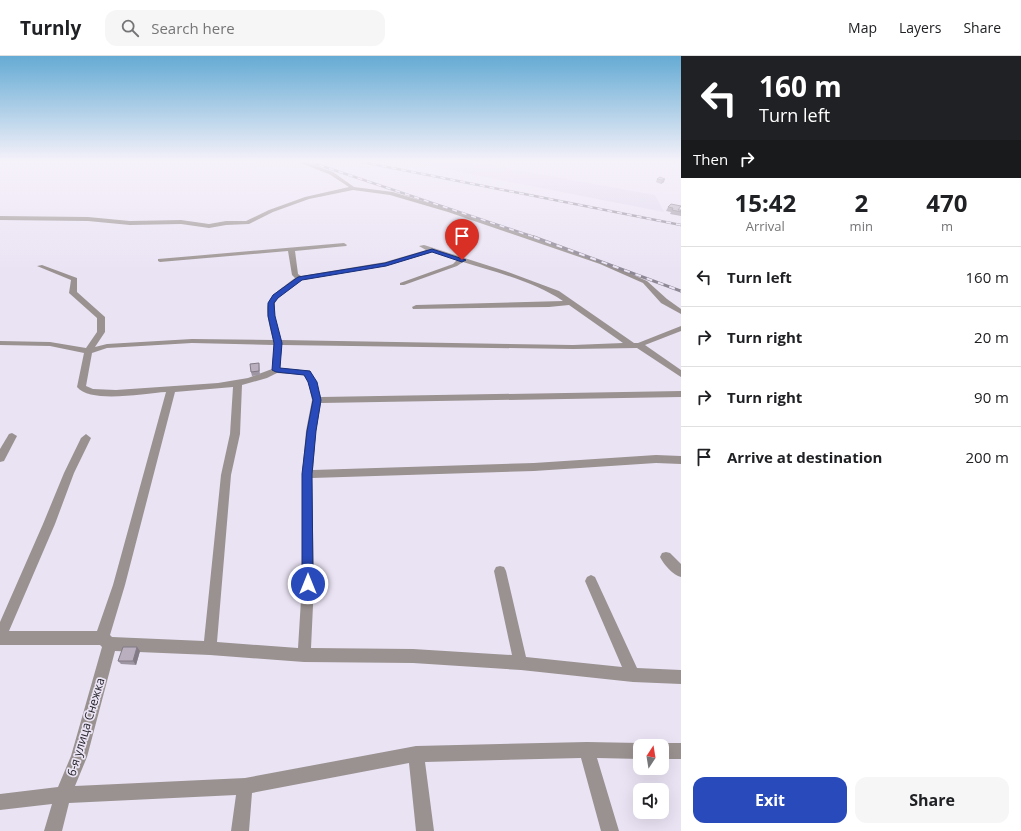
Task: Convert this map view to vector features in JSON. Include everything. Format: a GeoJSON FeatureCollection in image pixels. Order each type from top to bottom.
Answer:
{"type":"FeatureCollection","features":[{"type":"Feature","properties":{"kind":"street"},"geometry":{"type":"LineString","coordinates":[[0,218],[88,219],[130,223],[181,222],[209,226],[226,223],[247,223],[271,211],[307,198]]}},
{"type":"Feature","properties":{"kind":"street"},"geometry":{"type":"LineString","coordinates":[[409,198],[602,263],[645,282],[664,301],[681,312]]}},
{"type":"Feature","properties":{"kind":"street"},"geometry":{"type":"LineString","coordinates":[[160,260],[344,245]]}},
{"type":"Feature","properties":{"kind":"street"},"geometry":{"type":"LineString","coordinates":[[422,246],[541,286],[556,293],[681,374]]}},
{"type":"Feature","properties":{"kind":"street"},"geometry":{"type":"LineString","coordinates":[[291,249],[295,275],[300,278]]}},
{"type":"Feature","properties":{"kind":"street"},"geometry":{"type":"LineString","coordinates":[[276,370],[278,343],[271,316],[271,303],[275,297],[300,278],[386,264],[432,250]]}},
{"type":"Feature","properties":{"kind":"street"},"geometry":{"type":"LineString","coordinates":[[402,284],[455,265],[462,260]]}},
{"type":"Feature","properties":{"kind":"street"},"geometry":{"type":"LineString","coordinates":[[40,266],[75,279],[73,293],[101,317],[101,332],[88,351],[82,387],[91,392],[116,393],[208,388],[267,376],[276,370],[307,373],[312,382],[317,400],[311,431],[307,474],[308,584],[304,655]]}},
{"type":"Feature","properties":{"kind":"street"},"geometry":{"type":"LineString","coordinates":[[416,307],[549,305],[571,303]]}},
{"type":"Feature","properties":{"kind":"street"},"geometry":{"type":"LineString","coordinates":[[0,343],[50,344],[88,351],[107,346],[192,341],[278,343],[335,342],[573,347],[636,346],[681,328]]}},
{"type":"Feature","properties":{"kind":"street"},"geometry":{"type":"LineString","coordinates":[[210,648],[226,475],[234,434],[238,383]]}},
{"type":"Feature","properties":{"kind":"street","name":"6-я улица Снежка"},"geometry":{"type":"LineString","coordinates":[[53,831],[63,795],[79,757],[119,585],[172,389]]}},
{"type":"Feature","properties":{"kind":"street"},"geometry":{"type":"LineString","coordinates":[[317,400],[653,396],[681,394]]}},
{"type":"Feature","properties":{"kind":"street"},"geometry":{"type":"LineString","coordinates":[[0,458],[12,436]]}},
{"type":"Feature","properties":{"kind":"street"},"geometry":{"type":"LineString","coordinates":[[86,438],[68,473],[49,524],[0,637],[106,641],[304,655],[413,656],[521,663],[633,675],[681,677]]}},
{"type":"Feature","properties":{"kind":"street"},"geometry":{"type":"LineString","coordinates":[[307,474],[527,467],[656,459],[681,460]]}},
{"type":"Feature","properties":{"kind":"street"},"geometry":{"type":"LineString","coordinates":[[666,558],[681,572]]}},
{"type":"Feature","properties":{"kind":"street"},"geometry":{"type":"LineString","coordinates":[[500,571],[521,663]]}},
{"type":"Feature","properties":{"kind":"street"},"geometry":{"type":"LineString","coordinates":[[591,581],[633,675]]}},
{"type":"Feature","properties":{"kind":"street"},"geometry":{"type":"LineString","coordinates":[[0,802],[63,795],[245,786],[416,754],[586,750],[633,751]]}},
{"type":"Feature","properties":{"kind":"street"},"geometry":{"type":"LineString","coordinates":[[586,750],[610,831]]}},
{"type":"Feature","properties":{"kind":"street"},"geometry":{"type":"LineString","coordinates":[[669,751],[681,751]]}},
{"type":"Feature","properties":{"kind":"street"},"geometry":{"type":"LineString","coordinates":[[416,754],[425,831]]}},
{"type":"Feature","properties":{"kind":"street"},"geometry":{"type":"LineString","coordinates":[[240,831],[245,786]]}},
{"type":"Feature","properties":{"kind":"shaded area"},"geometry":{"type":"Polygon","coordinates":[[[593,198],[657,198],[664,212],[593,198]]]}},
{"type":"Feature","properties":{"kind":"building"},"geometry":{"type":"Polygon","coordinates":[[[671,204],[681,206],[678,210],[681,210],[681,212],[672,210],[673,208],[668,207],[671,204]]]}},
{"type":"Feature","properties":{"kind":"building"},"geometry":{"type":"Polygon","coordinates":[[[259,363],[259,371],[251,372],[250,364],[259,363]]]}},
{"type":"Feature","properties":{"kind":"building"},"geometry":{"type":"Polygon","coordinates":[[[123,647],[137,647],[133,661],[118,661],[123,647]]]}},
{"type":"Feature","properties":{"kind":"railway"},"geometry":{"type":"LineString","coordinates":[[418,198],[537,238]]}},
{"type":"Feature","properties":{"kind":"railway"},"geometry":{"type":"LineString","coordinates":[[545,198],[681,225]]}},
{"type":"Feature","properties":{"kind":"railway"},"geometry":{"type":"LineString","coordinates":[[534,237],[681,291]]}},
{"type":"Feature","properties":{"kind":"route"},"geometry":{"type":"LineString","coordinates":[[308,584],[307,474],[311,431],[317,400],[312,382],[307,373],[276,370],[278,343],[271,316],[271,303],[275,297],[300,278],[346,272],[386,264],[432,250],[462,260]]}}]}
